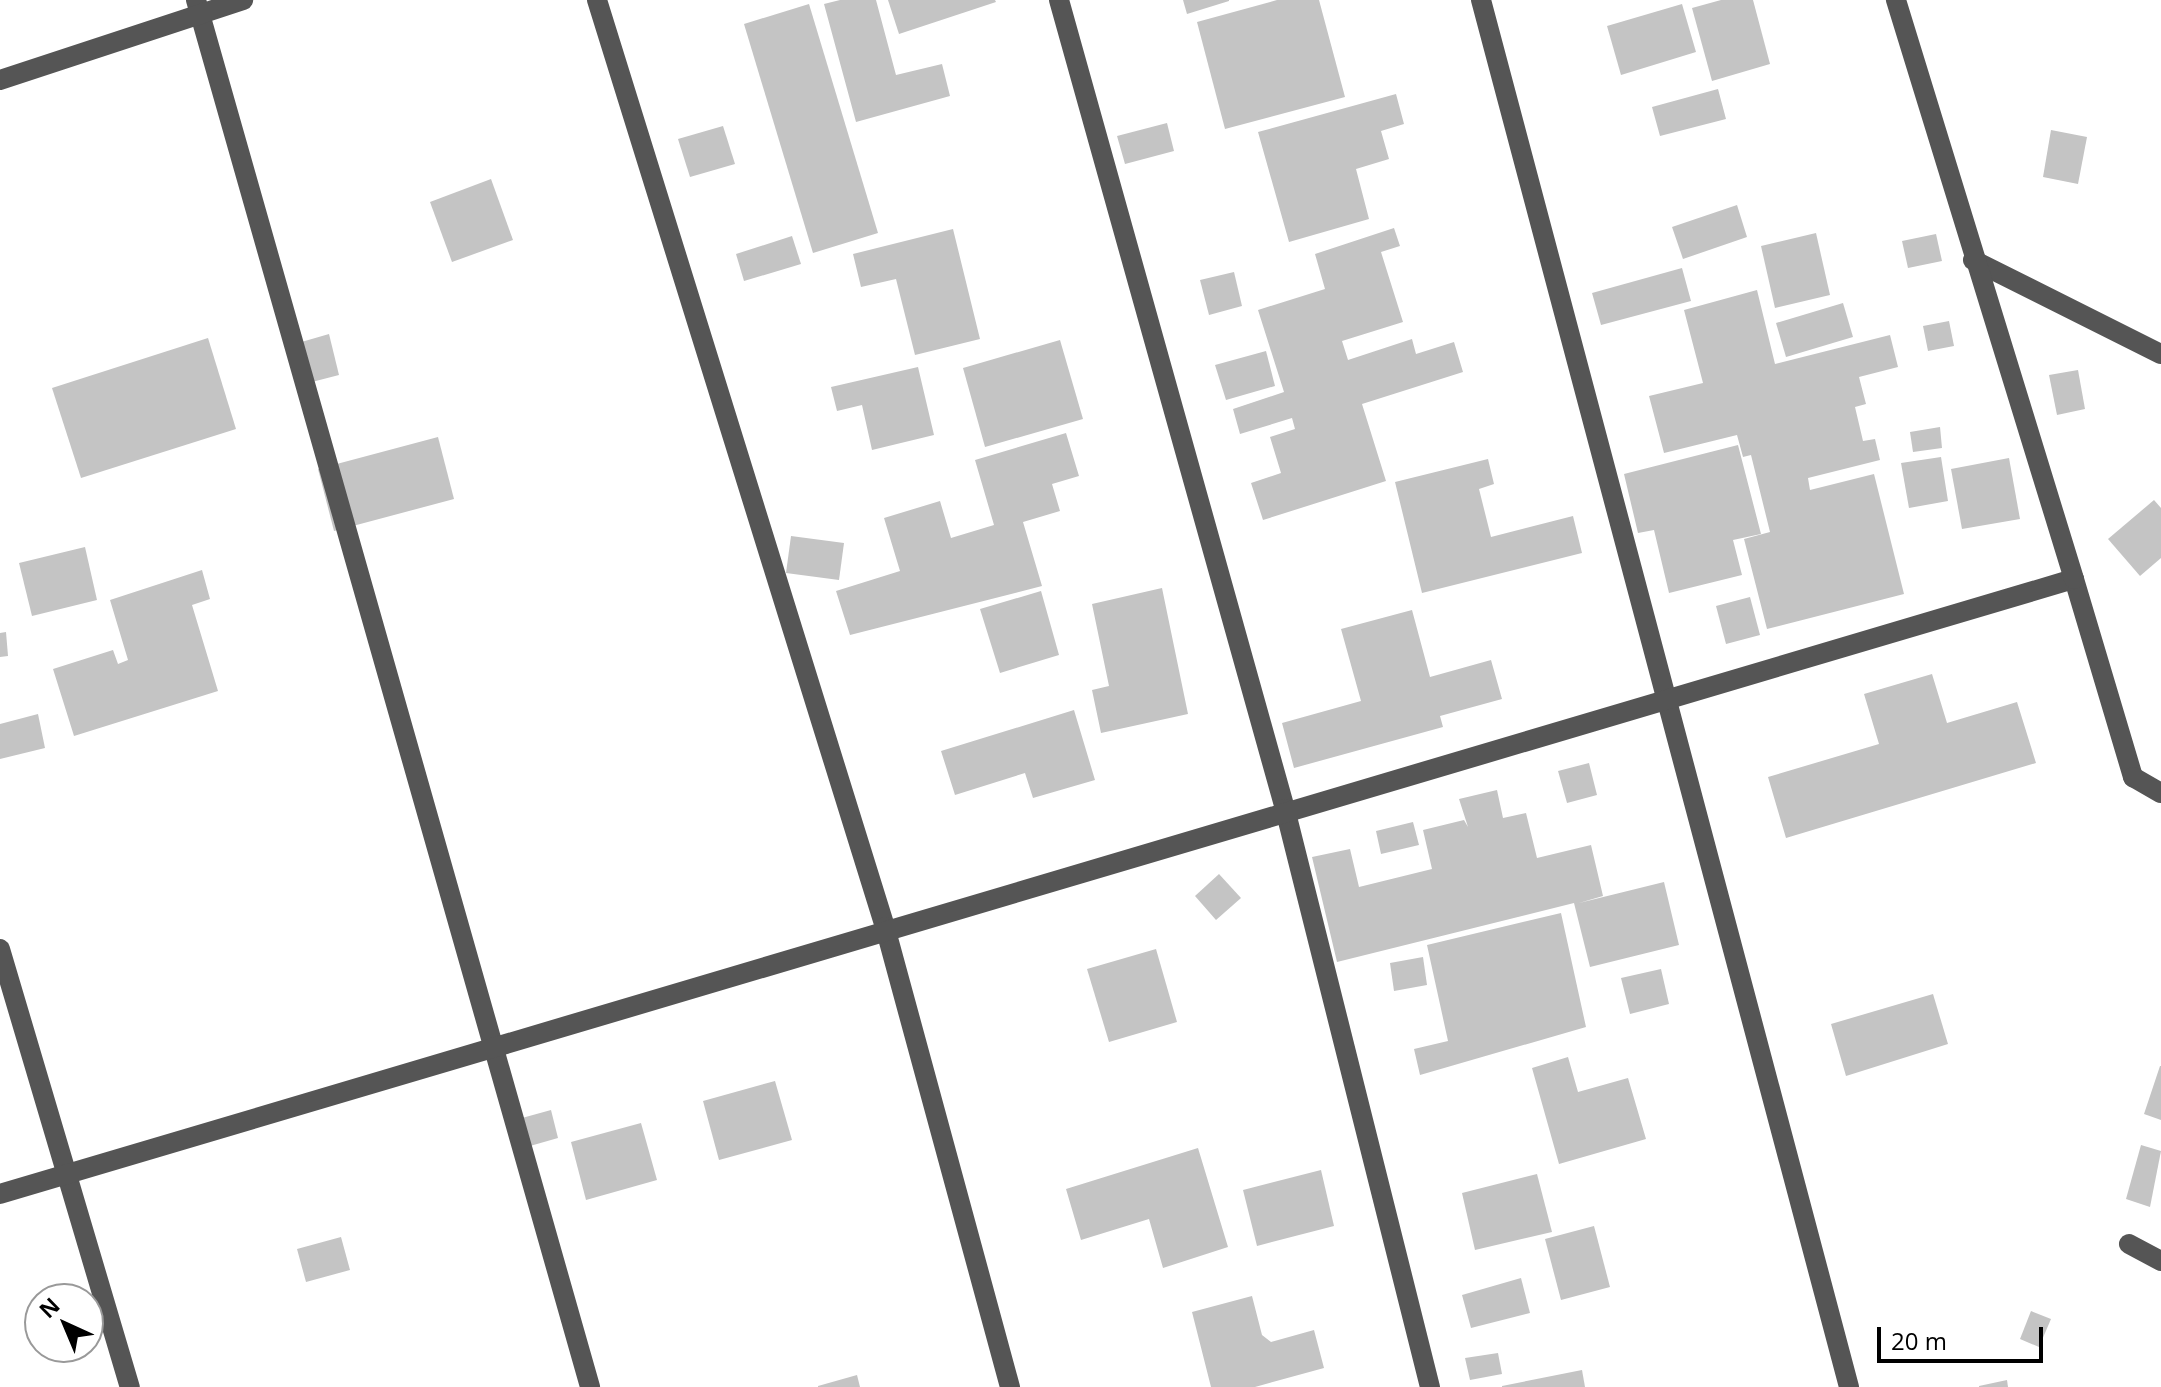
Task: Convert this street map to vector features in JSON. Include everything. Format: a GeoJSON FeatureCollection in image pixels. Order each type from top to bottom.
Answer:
{"type":"FeatureCollection","features":[{"type":"Feature","properties":{"kind":"street"},"geometry":{"type":"LineString","coordinates":[[0,80],[198,6],[243,0]]}},
{"type":"Feature","properties":{"kind":"street"},"geometry":{"type":"LineString","coordinates":[[597,0],[885,927],[1010,1387]]}},
{"type":"Feature","properties":{"kind":"street"},"geometry":{"type":"LineString","coordinates":[[1059,0],[1285,809],[1430,1387]]}},
{"type":"Feature","properties":{"kind":"street"},"geometry":{"type":"LineString","coordinates":[[1481,0],[1849,1387]]}},
{"type":"Feature","properties":{"kind":"street"},"geometry":{"type":"LineString","coordinates":[[1896,0],[2133,777],[2161,793]]}},
{"type":"Feature","properties":{"kind":"street"},"geometry":{"type":"LineString","coordinates":[[198,6],[590,1387]]}},
{"type":"Feature","properties":{"kind":"street"},"geometry":{"type":"LineString","coordinates":[[1973,260],[2161,354]]}},
{"type":"Feature","properties":{"kind":"street"},"geometry":{"type":"LineString","coordinates":[[0,1194],[885,927],[2074,579]]}},
{"type":"Feature","properties":{"kind":"street"},"geometry":{"type":"LineString","coordinates":[[0,949],[130,1387]]}},
{"type":"Feature","properties":{"kind":"street"},"geometry":{"type":"LineString","coordinates":[[2129,1244],[2161,1261]]}},
{"type":"Feature","properties":{"kind":"building"},"geometry":{"type":"Polygon","coordinates":[[[840,0],[876,0],[896,75],[942,64],[950,96],[856,122],[824,4],[840,0]]]}},
{"type":"Feature","properties":{"kind":"building"},"geometry":{"type":"Polygon","coordinates":[[[888,0],[995,0],[996,2],[899,34],[888,0]]]}},
{"type":"Feature","properties":{"kind":"building"},"geometry":{"type":"Polygon","coordinates":[[[1183,0],[1229,0],[1229,1],[1187,14],[1183,0]]]}},
{"type":"Feature","properties":{"kind":"building"},"geometry":{"type":"Polygon","coordinates":[[[1277,0],[1319,0],[1345,97],[1225,129],[1197,22],[1277,0]]]}},
{"type":"Feature","properties":{"kind":"building"},"geometry":{"type":"Polygon","coordinates":[[[1721,0],[1753,0],[1770,64],[1712,81],[1692,8],[1721,0]]]}},
{"type":"Feature","properties":{"kind":"building"},"geometry":{"type":"Polygon","coordinates":[[[809,4],[878,233],[813,253],[744,24],[809,4]]]}},
{"type":"Feature","properties":{"kind":"building"},"geometry":{"type":"Polygon","coordinates":[[[1682,4],[1696,52],[1621,75],[1607,26],[1682,4]]]}},
{"type":"Feature","properties":{"kind":"building"},"geometry":{"type":"Polygon","coordinates":[[[1718,89],[1726,119],[1660,136],[1652,107],[1718,89]]]}},
{"type":"Feature","properties":{"kind":"building"},"geometry":{"type":"Polygon","coordinates":[[[1396,94],[1404,124],[1381,131],[1389,159],[1356,169],[1369,219],[1289,242],[1258,132],[1396,94]]]}},
{"type":"Feature","properties":{"kind":"building"},"geometry":{"type":"Polygon","coordinates":[[[1167,123],[1174,151],[1125,164],[1117,136],[1167,123]]]}},
{"type":"Feature","properties":{"kind":"building"},"geometry":{"type":"Polygon","coordinates":[[[723,126],[735,164],[690,177],[678,139],[723,126]]]}},
{"type":"Feature","properties":{"kind":"building"},"geometry":{"type":"Polygon","coordinates":[[[2051,130],[2087,137],[2078,184],[2043,177],[2051,130]]]}},
{"type":"Feature","properties":{"kind":"building"},"geometry":{"type":"Polygon","coordinates":[[[491,179],[513,240],[452,262],[430,202],[491,179]]]}},
{"type":"Feature","properties":{"kind":"building"},"geometry":{"type":"Polygon","coordinates":[[[1737,205],[1747,237],[1683,259],[1672,227],[1737,205]]]}},
{"type":"Feature","properties":{"kind":"building"},"geometry":{"type":"Polygon","coordinates":[[[1394,228],[1400,246],[1381,252],[1403,322],[1342,341],[1348,360],[1412,339],[1416,354],[1454,342],[1463,372],[1362,404],[1386,481],[1263,520],[1251,483],[1281,473],[1270,437],[1295,429],[1292,418],[1240,434],[1233,409],[1284,392],[1258,310],[1325,289],[1315,254],[1394,228]]]}},
{"type":"Feature","properties":{"kind":"building"},"geometry":{"type":"Polygon","coordinates":[[[953,229],[980,339],[915,355],[896,279],[861,287],[853,254],[953,229]]]}},
{"type":"Feature","properties":{"kind":"building"},"geometry":{"type":"Polygon","coordinates":[[[1816,233],[1830,295],[1775,308],[1761,246],[1816,233]]]}},
{"type":"Feature","properties":{"kind":"building"},"geometry":{"type":"Polygon","coordinates":[[[1936,234],[1942,261],[1908,268],[1902,241],[1936,234]]]}},
{"type":"Feature","properties":{"kind":"building"},"geometry":{"type":"Polygon","coordinates":[[[792,236],[801,264],[744,281],[736,254],[792,236]]]}},
{"type":"Feature","properties":{"kind":"building"},"geometry":{"type":"Polygon","coordinates":[[[1682,268],[1691,301],[1601,325],[1592,293],[1682,268]]]}},
{"type":"Feature","properties":{"kind":"building"},"geometry":{"type":"Polygon","coordinates":[[[1234,272],[1242,306],[1209,315],[1200,280],[1234,272]]]}},
{"type":"Feature","properties":{"kind":"building"},"geometry":{"type":"Polygon","coordinates":[[[1757,290],[1775,364],[1890,335],[1898,367],[1859,377],[1866,404],[1855,407],[1863,441],[1875,439],[1880,460],[1808,478],[1810,490],[1874,474],[1904,594],[1767,629],[1744,539],[1770,532],[1751,455],[1743,457],[1737,435],[1664,453],[1649,396],[1703,383],[1684,310],[1757,290]]]}},
{"type":"Feature","properties":{"kind":"building"},"geometry":{"type":"Polygon","coordinates":[[[1843,303],[1853,337],[1786,357],[1776,323],[1843,303]]]}},
{"type":"Feature","properties":{"kind":"building"},"geometry":{"type":"Polygon","coordinates":[[[1949,321],[1954,346],[1928,351],[1923,326],[1949,321]]]}},
{"type":"Feature","properties":{"kind":"building"},"geometry":{"type":"Polygon","coordinates":[[[329,334],[339,375],[308,383],[298,343],[329,334]]]}},
{"type":"Feature","properties":{"kind":"building"},"geometry":{"type":"Polygon","coordinates":[[[208,338],[236,429],[81,478],[52,388],[208,338]]]}},
{"type":"Feature","properties":{"kind":"building"},"geometry":{"type":"Polygon","coordinates":[[[1060,340],[1083,419],[985,447],[963,368],[1060,340]]]}},
{"type":"Feature","properties":{"kind":"building"},"geometry":{"type":"Polygon","coordinates":[[[1266,351],[1275,386],[1226,400],[1215,365],[1266,351]]]}},
{"type":"Feature","properties":{"kind":"building"},"geometry":{"type":"Polygon","coordinates":[[[918,367],[934,435],[872,450],[862,405],[837,411],[831,387],[918,367]]]}},
{"type":"Feature","properties":{"kind":"building"},"geometry":{"type":"Polygon","coordinates":[[[2078,370],[2085,409],[2057,415],[2049,375],[2078,370]]]}},
{"type":"Feature","properties":{"kind":"building"},"geometry":{"type":"Polygon","coordinates":[[[1940,427],[1942,448],[1913,452],[1910,432],[1940,427]]]}},
{"type":"Feature","properties":{"kind":"building"},"geometry":{"type":"Polygon","coordinates":[[[1066,433],[1079,476],[1052,484],[1060,511],[1023,522],[1042,586],[850,635],[836,591],[900,571],[884,518],[940,501],[951,538],[994,525],[975,460],[1066,433]]]}},
{"type":"Feature","properties":{"kind":"building"},"geometry":{"type":"Polygon","coordinates":[[[438,437],[454,499],[334,531],[318,469],[438,437]]]}},
{"type":"Feature","properties":{"kind":"building"},"geometry":{"type":"Polygon","coordinates":[[[1738,445],[1761,534],[1733,540],[1742,575],[1669,593],[1654,530],[1638,533],[1624,474],[1738,445]]]}},
{"type":"Feature","properties":{"kind":"building"},"geometry":{"type":"Polygon","coordinates":[[[1941,457],[1948,501],[1909,508],[1901,463],[1941,457]]]}},
{"type":"Feature","properties":{"kind":"building"},"geometry":{"type":"Polygon","coordinates":[[[2009,458],[2020,519],[1962,529],[1951,469],[2009,458]]]}},
{"type":"Feature","properties":{"kind":"building"},"geometry":{"type":"Polygon","coordinates":[[[1488,459],[1494,484],[1479,489],[1491,537],[1573,516],[1582,553],[1422,593],[1395,482],[1488,459]]]}},
{"type":"Feature","properties":{"kind":"building"},"geometry":{"type":"Polygon","coordinates":[[[2154,500],[2161,508],[2161,558],[2140,576],[2108,539],[2154,500]]]}},
{"type":"Feature","properties":{"kind":"building"},"geometry":{"type":"Polygon","coordinates":[[[791,536],[844,543],[839,580],[786,573],[791,536]]]}},
{"type":"Feature","properties":{"kind":"building"},"geometry":{"type":"Polygon","coordinates":[[[85,547],[97,600],[32,616],[19,563],[85,547]]]}},
{"type":"Feature","properties":{"kind":"building"},"geometry":{"type":"Polygon","coordinates":[[[202,570],[210,599],[192,605],[218,691],[74,736],[53,669],[113,650],[118,664],[128,660],[110,600],[202,570]]]}},
{"type":"Feature","properties":{"kind":"building"},"geometry":{"type":"Polygon","coordinates":[[[1162,588],[1188,714],[1101,733],[1092,690],[1109,686],[1092,604],[1162,588]]]}},
{"type":"Feature","properties":{"kind":"building"},"geometry":{"type":"Polygon","coordinates":[[[1041,591],[1059,655],[1000,673],[980,609],[1041,591]]]}},
{"type":"Feature","properties":{"kind":"building"},"geometry":{"type":"Polygon","coordinates":[[[1750,597],[1760,635],[1726,644],[1716,606],[1750,597]]]}},
{"type":"Feature","properties":{"kind":"building"},"geometry":{"type":"Polygon","coordinates":[[[1412,610],[1430,677],[1491,660],[1502,699],[1440,716],[1443,727],[1294,768],[1282,723],[1361,701],[1341,629],[1412,610]]]}},
{"type":"Feature","properties":{"kind":"building"},"geometry":{"type":"Polygon","coordinates":[[[6,632],[8,656],[0,657],[0,633],[6,632]]]}},
{"type":"Feature","properties":{"kind":"building"},"geometry":{"type":"Polygon","coordinates":[[[1932,674],[1947,723],[2017,702],[2036,763],[1786,838],[1768,777],[1879,744],[1864,694],[1932,674]]]}},
{"type":"Feature","properties":{"kind":"building"},"geometry":{"type":"Polygon","coordinates":[[[1074,710],[1095,780],[1033,798],[1025,773],[955,795],[941,751],[1074,710]]]}},
{"type":"Feature","properties":{"kind":"building"},"geometry":{"type":"Polygon","coordinates":[[[38,714],[45,748],[0,759],[0,724],[38,714]]]}},
{"type":"Feature","properties":{"kind":"building"},"geometry":{"type":"Polygon","coordinates":[[[1589,763],[1597,795],[1567,803],[1558,771],[1589,763]]]}},
{"type":"Feature","properties":{"kind":"building"},"geometry":{"type":"Polygon","coordinates":[[[1497,790],[1503,818],[1526,813],[1537,858],[1591,845],[1603,896],[1579,903],[1664,882],[1679,945],[1590,967],[1574,903],[1337,962],[1312,857],[1350,849],[1359,887],[1432,869],[1423,830],[1464,820],[1468,827],[1459,799],[1497,790]]]}},
{"type":"Feature","properties":{"kind":"building"},"geometry":{"type":"Polygon","coordinates":[[[1413,822],[1419,845],[1381,854],[1376,831],[1413,822]]]}},
{"type":"Feature","properties":{"kind":"building"},"geometry":{"type":"Polygon","coordinates":[[[1219,874],[1241,898],[1216,920],[1195,896],[1219,874]]]}},
{"type":"Feature","properties":{"kind":"building"},"geometry":{"type":"Polygon","coordinates":[[[1561,913],[1586,1027],[1420,1075],[1414,1049],[1448,1041],[1427,945],[1561,913]]]}},
{"type":"Feature","properties":{"kind":"building"},"geometry":{"type":"Polygon","coordinates":[[[1156,949],[1177,1022],[1109,1042],[1087,969],[1156,949]]]}},
{"type":"Feature","properties":{"kind":"building"},"geometry":{"type":"Polygon","coordinates":[[[1423,957],[1427,985],[1394,991],[1390,963],[1423,957]]]}},
{"type":"Feature","properties":{"kind":"building"},"geometry":{"type":"Polygon","coordinates":[[[1661,969],[1669,1004],[1630,1014],[1621,978],[1661,969]]]}},
{"type":"Feature","properties":{"kind":"building"},"geometry":{"type":"Polygon","coordinates":[[[1933,994],[1948,1044],[1846,1076],[1831,1024],[1933,994]]]}},
{"type":"Feature","properties":{"kind":"building"},"geometry":{"type":"Polygon","coordinates":[[[1568,1057],[1578,1092],[1628,1078],[1646,1139],[1559,1164],[1532,1068],[1568,1057]]]}},
{"type":"Feature","properties":{"kind":"building"},"geometry":{"type":"Polygon","coordinates":[[[2161,1066],[2161,1120],[2144,1114],[2161,1066]]]}},
{"type":"Feature","properties":{"kind":"building"},"geometry":{"type":"Polygon","coordinates":[[[775,1081],[792,1140],[719,1160],[703,1101],[775,1081]]]}},
{"type":"Feature","properties":{"kind":"building"},"geometry":{"type":"Polygon","coordinates":[[[551,1110],[558,1138],[530,1146],[522,1118],[551,1110]]]}},
{"type":"Feature","properties":{"kind":"building"},"geometry":{"type":"Polygon","coordinates":[[[641,1123],[657,1180],[586,1200],[571,1142],[641,1123]]]}},
{"type":"Feature","properties":{"kind":"building"},"geometry":{"type":"Polygon","coordinates":[[[2141,1145],[2161,1151],[2150,1207],[2126,1199],[2141,1145]]]}},
{"type":"Feature","properties":{"kind":"building"},"geometry":{"type":"Polygon","coordinates":[[[1198,1148],[1228,1247],[1163,1268],[1149,1219],[1081,1240],[1066,1189],[1198,1148]]]}},
{"type":"Feature","properties":{"kind":"building"},"geometry":{"type":"Polygon","coordinates":[[[1321,1170],[1334,1226],[1257,1246],[1243,1190],[1321,1170]]]}},
{"type":"Feature","properties":{"kind":"building"},"geometry":{"type":"Polygon","coordinates":[[[1537,1174],[1552,1232],[1475,1250],[1462,1193],[1537,1174]]]}},
{"type":"Feature","properties":{"kind":"building"},"geometry":{"type":"Polygon","coordinates":[[[1594,1226],[1610,1287],[1561,1300],[1545,1239],[1594,1226]]]}},
{"type":"Feature","properties":{"kind":"building"},"geometry":{"type":"Polygon","coordinates":[[[341,1237],[350,1270],[306,1282],[297,1249],[341,1237]]]}},
{"type":"Feature","properties":{"kind":"building"},"geometry":{"type":"Polygon","coordinates":[[[1521,1278],[1530,1313],[1471,1328],[1462,1295],[1521,1278]]]}},
{"type":"Feature","properties":{"kind":"building"},"geometry":{"type":"Polygon","coordinates":[[[1252,1296],[1262,1335],[1271,1342],[1314,1330],[1324,1368],[1255,1387],[1211,1387],[1192,1312],[1252,1296]]]}},
{"type":"Feature","properties":{"kind":"building"},"geometry":{"type":"Polygon","coordinates":[[[2031,1311],[2051,1319],[2039,1347],[2020,1339],[2031,1311]]]}},
{"type":"Feature","properties":{"kind":"building"},"geometry":{"type":"Polygon","coordinates":[[[1498,1353],[1502,1374],[1470,1380],[1465,1358],[1498,1353]]]}},
{"type":"Feature","properties":{"kind":"building"},"geometry":{"type":"Polygon","coordinates":[[[1582,1370],[1585,1387],[1502,1387],[1502,1386],[1582,1370]]]}},
{"type":"Feature","properties":{"kind":"building"},"geometry":{"type":"Polygon","coordinates":[[[857,1375],[860,1387],[818,1387],[818,1386],[857,1375]]]}},
{"type":"Feature","properties":{"kind":"building"},"geometry":{"type":"Polygon","coordinates":[[[2007,1380],[2008,1387],[1979,1387],[1979,1386],[2007,1380]]]}}]}
